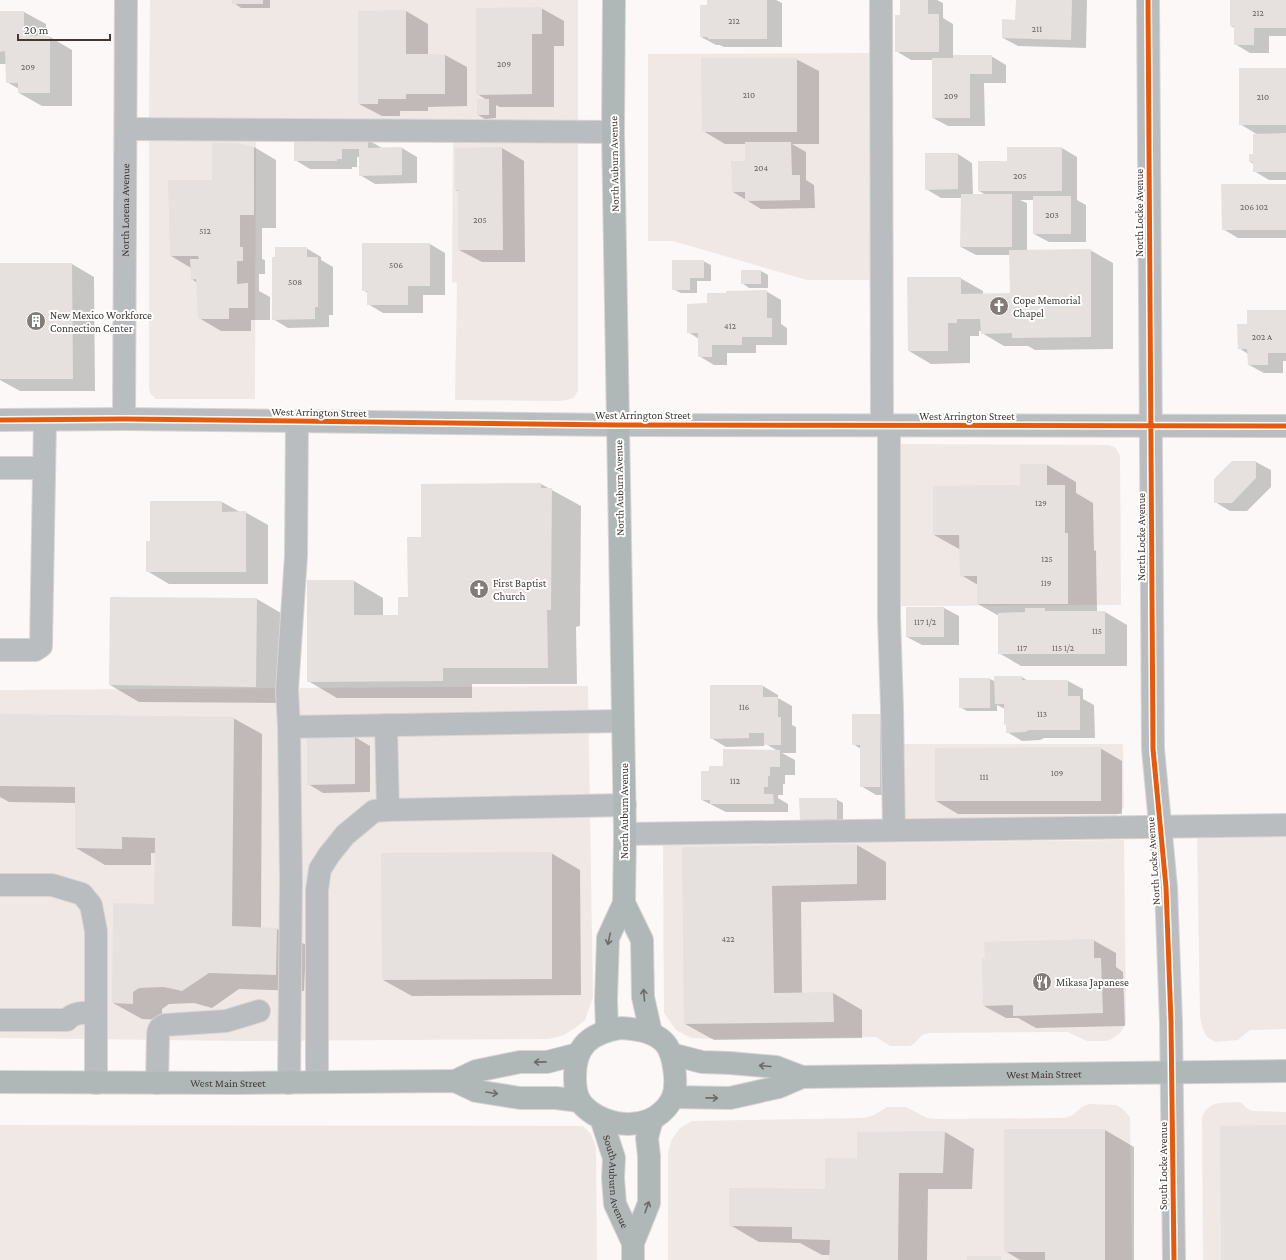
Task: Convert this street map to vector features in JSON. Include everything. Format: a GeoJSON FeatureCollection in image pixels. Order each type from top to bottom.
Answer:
{"type":"FeatureCollection","features":[{"type":"Feature","properties":{"kind":"main road","name":"North Auburn Avenue"},"geometry":{"type":"LineString","coordinates":[[607,1030],[606,1000],[608,938],[624,903],[625,834],[613,132],[614,0]]}},
{"type":"Feature","properties":{"kind":"main road","name":"North Auburn Avenue"},"geometry":{"type":"LineString","coordinates":[[624,903],[642,940],[643,997],[652,1033]]}},
{"type":"Feature","properties":{"kind":"main road"},"geometry":{"type":"LineString","coordinates":[[622,1028],[637,1029],[652,1033],[664,1042],[671,1054],[676,1084],[673,1097],[664,1110],[652,1119],[637,1124],[617,1124],[601,1118],[589,1110],[580,1101],[575,1087],[575,1069],[578,1054],[586,1042],[607,1030],[622,1028]]}},
{"type":"Feature","properties":{"kind":"main road","name":"West Main Street"},"geometry":{"type":"LineString","coordinates":[[455,1081],[476,1071],[520,1062],[548,1062],[578,1054]]}},
{"type":"Feature","properties":{"kind":"main road","name":"West Main Street"},"geometry":{"type":"LineString","coordinates":[[671,1054],[702,1062],[776,1067],[802,1077],[1286,1071]]}},
{"type":"Feature","properties":{"kind":"main road","name":"West Main Street"},"geometry":{"type":"LineString","coordinates":[[673,1097],[730,1098],[779,1088],[802,1077]]}},
{"type":"Feature","properties":{"kind":"main road","name":"West Main Street"},"geometry":{"type":"LineString","coordinates":[[0,1082],[289,1083],[455,1081],[476,1090],[520,1098],[556,1098],[580,1101]]}},
{"type":"Feature","properties":{"kind":"main road","name":"South Auburn Avenue"},"geometry":{"type":"LineString","coordinates":[[601,1118],[614,1158],[613,1178],[615,1204],[633,1252]]}},
{"type":"Feature","properties":{"kind":"main road","name":"South Auburn Avenue"},"geometry":{"type":"LineString","coordinates":[[633,1252],[649,1203],[649,1156],[647,1138],[652,1119]]}},
{"type":"Feature","properties":{"kind":"street","name":"North Lorena Avenue"},"geometry":{"type":"LineString","coordinates":[[124,419],[126,0]]}},
{"type":"Feature","properties":{"kind":"street"},"geometry":{"type":"LineString","coordinates":[[881,0],[885,426],[894,830]]}},
{"type":"Feature","properties":{"kind":"street","name":"North Locke Avenue"},"geometry":{"type":"LineString","coordinates":[[1148,0],[1153,749],[1166,887],[1172,1073]]}},
{"type":"Feature","properties":{"kind":"street"},"geometry":{"type":"LineString","coordinates":[[126,129],[613,132]]}},
{"type":"Feature","properties":{"kind":"street","name":"West Arrington Street"},"geometry":{"type":"LineString","coordinates":[[0,420],[124,419],[618,425],[1286,426]]}},
{"type":"Feature","properties":{"kind":"street"},"geometry":{"type":"LineString","coordinates":[[0,650],[35,650],[41,646],[45,420]]}},
{"type":"Feature","properties":{"kind":"street"},"geometry":{"type":"LineString","coordinates":[[289,1083],[291,881],[289,727],[287,690],[296,556],[297,421]]}},
{"type":"Feature","properties":{"kind":"street"},"geometry":{"type":"LineString","coordinates":[[0,468],[44,468]]}},
{"type":"Feature","properties":{"kind":"street"},"geometry":{"type":"LineString","coordinates":[[289,727],[623,721]]}},
{"type":"Feature","properties":{"kind":"street"},"geometry":{"type":"LineString","coordinates":[[386,725],[388,810]]}},
{"type":"Feature","properties":{"kind":"street"},"geometry":{"type":"LineString","coordinates":[[317,1082],[317,890],[320,869],[329,854],[345,835],[374,811],[625,805]]}},
{"type":"Feature","properties":{"kind":"street"},"geometry":{"type":"LineString","coordinates":[[625,834],[1286,825]]}},
{"type":"Feature","properties":{"kind":"street"},"geometry":{"type":"LineString","coordinates":[[0,886],[52,885],[82,894],[91,905],[96,931],[96,1083]]}},
{"type":"Feature","properties":{"kind":"street"},"geometry":{"type":"LineString","coordinates":[[157,1083],[158,1030],[160,1027],[166,1025],[226,1020],[259,1011]]}},
{"type":"Feature","properties":{"kind":"street"},"geometry":{"type":"LineString","coordinates":[[0,1020],[67,1020],[70,1015],[75,1013],[96,1013]]}},
{"type":"Feature","properties":{"kind":"street","name":"South Locke Avenue"},"geometry":{"type":"LineString","coordinates":[[1172,1073],[1174,1260]]}},
{"type":"Feature","properties":{"kind":"shaded area"},"geometry":{"type":"Polygon","coordinates":[[[150,0],[578,0],[578,121],[149,119],[150,0]]]}},
{"type":"Feature","properties":{"kind":"shaded area"},"geometry":{"type":"Polygon","coordinates":[[[872,53],[872,280],[807,280],[673,241],[648,241],[648,54],[872,53]]]}},
{"type":"Feature","properties":{"kind":"shaded area"},"geometry":{"type":"Polygon","coordinates":[[[149,138],[256,139],[255,399],[156,399],[150,393],[149,138]]]}},
{"type":"Feature","properties":{"kind":"shaded area"},"geometry":{"type":"Polygon","coordinates":[[[453,138],[578,139],[578,390],[573,398],[559,401],[455,400],[457,283],[452,282],[453,138]]]}},
{"type":"Feature","properties":{"kind":"shaded area"},"geometry":{"type":"Polygon","coordinates":[[[900,444],[1109,445],[1116,448],[1120,456],[1121,605],[901,606],[900,444]]]}},
{"type":"Feature","properties":{"kind":"shaded area"},"geometry":{"type":"Polygon","coordinates":[[[588,686],[593,997],[585,1020],[564,1035],[549,1039],[244,1041],[0,1038],[0,690],[588,686]]]}},
{"type":"Feature","properties":{"kind":"shaded area"},"geometry":{"type":"Polygon","coordinates":[[[902,744],[1123,744],[1124,806],[1119,814],[1112,817],[902,818],[902,744]]]}},
{"type":"Feature","properties":{"kind":"shaded area"},"geometry":{"type":"Polygon","coordinates":[[[1286,832],[1286,1029],[1250,1030],[1238,1040],[1215,1042],[1206,1036],[1202,1027],[1200,1016],[1197,833],[1286,832]]]}},
{"type":"Feature","properties":{"kind":"shaded area"},"geometry":{"type":"Polygon","coordinates":[[[1124,840],[1126,1022],[1121,1032],[1112,1039],[1106,1041],[1087,1041],[1068,1032],[929,1033],[922,1035],[914,1044],[910,1046],[890,1046],[876,1037],[691,1038],[676,1030],[664,1013],[663,845],[1124,840]]]}},
{"type":"Feature","properties":{"kind":"shaded area"},"geometry":{"type":"Polygon","coordinates":[[[1237,1102],[1242,1103],[1246,1108],[1253,1111],[1286,1112],[1286,1260],[1203,1260],[1203,1114],[1212,1105],[1237,1102]]]}},
{"type":"Feature","properties":{"kind":"shaded area"},"geometry":{"type":"Polygon","coordinates":[[[1089,1104],[1116,1105],[1122,1108],[1130,1117],[1132,1260],[668,1260],[668,1152],[672,1139],[680,1128],[692,1121],[864,1118],[874,1115],[887,1107],[906,1107],[927,1118],[938,1119],[1065,1118],[1073,1115],[1082,1107],[1089,1104]]]}},
{"type":"Feature","properties":{"kind":"shaded area"},"geometry":{"type":"Polygon","coordinates":[[[0,1125],[583,1126],[591,1134],[596,1147],[597,1260],[0,1260],[0,1125]]]}},
{"type":"Feature","properties":{"kind":"building"},"geometry":{"type":"Polygon","coordinates":[[[232,0],[263,0],[263,4],[232,4],[232,0]]]}},
{"type":"Feature","properties":{"kind":"building"},"geometry":{"type":"Polygon","coordinates":[[[707,0],[767,0],[767,39],[708,39],[708,37],[700,37],[700,5],[707,5],[707,0]]]}},
{"type":"Feature","properties":{"kind":"building"},"geometry":{"type":"Polygon","coordinates":[[[900,0],[928,0],[928,14],[939,14],[939,52],[895,52],[895,15],[900,15],[900,0]]]}},
{"type":"Feature","properties":{"kind":"building"},"geometry":{"type":"Polygon","coordinates":[[[1016,0],[1072,0],[1071,40],[1002,38],[1002,19],[1015,20],[1016,0]]]}},
{"type":"Feature","properties":{"kind":"building"},"geometry":{"type":"Polygon","coordinates":[[[1230,0],[1286,0],[1286,28],[1254,28],[1254,45],[1234,45],[1234,26],[1230,26],[1230,0]]]}},
{"type":"Feature","properties":{"kind":"building"},"geometry":{"type":"Polygon","coordinates":[[[542,7],[542,34],[532,34],[532,94],[476,95],[476,8],[542,7]]]}},
{"type":"Feature","properties":{"kind":"building"},"geometry":{"type":"Polygon","coordinates":[[[406,10],[406,54],[445,54],[445,94],[406,94],[406,99],[378,99],[378,104],[358,104],[358,11],[406,10]]]}},
{"type":"Feature","properties":{"kind":"building"},"geometry":{"type":"Polygon","coordinates":[[[0,11],[24,11],[24,36],[50,36],[50,93],[18,93],[18,83],[6,83],[5,51],[0,52],[0,11]]]}},
{"type":"Feature","properties":{"kind":"building"},"geometry":{"type":"Polygon","coordinates":[[[953,55],[992,55],[992,74],[970,74],[970,118],[932,118],[932,58],[953,58],[953,55]]]}},
{"type":"Feature","properties":{"kind":"building"},"geometry":{"type":"Polygon","coordinates":[[[701,58],[797,58],[797,132],[702,132],[701,58]]]}},
{"type":"Feature","properties":{"kind":"building"},"geometry":{"type":"Polygon","coordinates":[[[1239,68],[1286,68],[1286,125],[1239,125],[1239,68]]]}},
{"type":"Feature","properties":{"kind":"building"},"geometry":{"type":"Polygon","coordinates":[[[477,99],[489,99],[489,115],[477,115],[477,99]]]}},
{"type":"Feature","properties":{"kind":"building"},"geometry":{"type":"Polygon","coordinates":[[[1286,133],[1286,172],[1253,172],[1253,162],[1249,162],[1249,154],[1253,154],[1253,134],[1286,133]]]}},
{"type":"Feature","properties":{"kind":"building"},"geometry":{"type":"Polygon","coordinates":[[[294,139],[330,139],[330,141],[339,142],[339,139],[368,139],[368,148],[402,147],[402,175],[359,176],[359,149],[342,149],[342,159],[337,159],[337,161],[294,161],[294,139]]]}},
{"type":"Feature","properties":{"kind":"building"},"geometry":{"type":"Polygon","coordinates":[[[745,142],[791,142],[792,175],[800,175],[800,200],[745,201],[745,192],[732,192],[731,161],[745,161],[745,142]]]}},
{"type":"Feature","properties":{"kind":"building"},"geometry":{"type":"Polygon","coordinates":[[[212,143],[236,143],[254,147],[254,215],[240,215],[240,247],[243,247],[243,261],[237,261],[237,284],[248,283],[248,308],[229,308],[229,319],[198,319],[196,279],[191,280],[190,259],[199,259],[198,256],[170,256],[168,180],[212,180],[212,143]]]}},
{"type":"Feature","properties":{"kind":"building"},"geometry":{"type":"Polygon","coordinates":[[[502,147],[503,250],[458,250],[458,190],[455,190],[455,148],[502,147]]]}},
{"type":"Feature","properties":{"kind":"building"},"geometry":{"type":"Polygon","coordinates":[[[1007,147],[1062,147],[1062,191],[978,191],[978,161],[1007,161],[1007,147]]]}},
{"type":"Feature","properties":{"kind":"building"},"geometry":{"type":"Polygon","coordinates":[[[925,153],[958,153],[958,189],[925,190],[925,153]]]}},
{"type":"Feature","properties":{"kind":"building"},"geometry":{"type":"Polygon","coordinates":[[[1221,184],[1286,184],[1286,230],[1222,230],[1221,184]]]}},
{"type":"Feature","properties":{"kind":"building"},"geometry":{"type":"Polygon","coordinates":[[[961,194],[1012,194],[1012,247],[960,247],[961,194]]]}},
{"type":"Feature","properties":{"kind":"building"},"geometry":{"type":"Polygon","coordinates":[[[1033,196],[1071,196],[1071,234],[1033,234],[1033,196]]]}},
{"type":"Feature","properties":{"kind":"building"},"geometry":{"type":"Polygon","coordinates":[[[362,243],[430,243],[430,286],[408,286],[408,305],[367,305],[367,291],[362,291],[362,243]]]}},
{"type":"Feature","properties":{"kind":"building"},"geometry":{"type":"Polygon","coordinates":[[[275,247],[307,247],[307,257],[318,257],[318,307],[315,307],[315,319],[272,320],[272,257],[275,257],[275,247]]]}},
{"type":"Feature","properties":{"kind":"building","name":"Cope Memorial Chapel"},"geometry":{"type":"Polygon","coordinates":[[[1091,249],[1091,337],[1012,338],[1012,333],[981,334],[980,319],[957,319],[957,323],[948,323],[948,351],[908,351],[907,277],[961,277],[961,294],[1010,293],[1009,250],[1091,249]]]}},
{"type":"Feature","properties":{"kind":"building"},"geometry":{"type":"Polygon","coordinates":[[[672,260],[704,260],[704,278],[690,278],[690,290],[672,290],[672,260]]]}},
{"type":"Feature","properties":{"kind":"building","name":"New Mexico Workforce Connection Center"},"geometry":{"type":"Polygon","coordinates":[[[0,263],[72,263],[73,379],[0,379],[0,263]]]}},
{"type":"Feature","properties":{"kind":"building"},"geometry":{"type":"Polygon","coordinates":[[[741,270],[761,270],[761,284],[741,284],[741,270]]]}},
{"type":"Feature","properties":{"kind":"building"},"geometry":{"type":"Polygon","coordinates":[[[767,290],[767,318],[772,318],[772,337],[742,337],[742,345],[712,345],[712,357],[698,357],[698,333],[687,333],[687,304],[707,303],[707,293],[767,290]]]}},
{"type":"Feature","properties":{"kind":"building"},"geometry":{"type":"Polygon","coordinates":[[[1247,310],[1286,310],[1286,353],[1268,353],[1268,365],[1248,365],[1247,349],[1238,349],[1237,324],[1247,324],[1247,310]]]}},
{"type":"Feature","properties":{"kind":"building"},"geometry":{"type":"Polygon","coordinates":[[[1232,461],[1256,461],[1256,478],[1232,503],[1214,503],[1214,479],[1232,461]]]}},
{"type":"Feature","properties":{"kind":"building"},"geometry":{"type":"Polygon","coordinates":[[[1020,464],[1047,464],[1047,485],[1065,485],[1065,533],[1068,533],[1068,604],[977,604],[977,576],[960,576],[959,535],[933,535],[933,486],[1020,485],[1020,464]]]}},
{"type":"Feature","properties":{"kind":"building","name":"First Baptist Church"},"geometry":{"type":"Polygon","coordinates":[[[541,483],[541,488],[552,488],[551,610],[547,610],[548,668],[443,668],[443,681],[307,682],[307,580],[354,580],[354,615],[398,615],[398,597],[408,597],[407,537],[421,537],[421,484],[541,483]]]}},
{"type":"Feature","properties":{"kind":"building"},"geometry":{"type":"Polygon","coordinates":[[[150,501],[222,501],[222,512],[246,511],[246,572],[146,572],[146,541],[150,541],[150,501]]]}},
{"type":"Feature","properties":{"kind":"building"},"geometry":{"type":"Polygon","coordinates":[[[110,597],[257,598],[256,687],[109,685],[110,597]]]}},
{"type":"Feature","properties":{"kind":"building"},"geometry":{"type":"Polygon","coordinates":[[[906,607],[944,607],[944,637],[906,637],[906,607]]]}},
{"type":"Feature","properties":{"kind":"building"},"geometry":{"type":"Polygon","coordinates":[[[1025,608],[1045,608],[1045,611],[1105,611],[1105,654],[998,654],[998,613],[1025,612],[1025,608]]]}},
{"type":"Feature","properties":{"kind":"building"},"geometry":{"type":"Polygon","coordinates":[[[994,676],[1022,676],[1022,680],[1068,680],[1068,696],[1080,696],[1080,730],[1029,730],[1025,732],[1006,733],[1006,724],[1004,725],[1004,704],[995,704],[994,676]]]}},
{"type":"Feature","properties":{"kind":"building"},"geometry":{"type":"Polygon","coordinates":[[[959,678],[990,678],[990,708],[959,708],[959,678]]]}},
{"type":"Feature","properties":{"kind":"building"},"geometry":{"type":"Polygon","coordinates":[[[710,685],[763,685],[763,697],[778,697],[778,717],[781,717],[781,745],[764,745],[764,733],[749,733],[749,738],[710,739],[710,685]]]}},
{"type":"Feature","properties":{"kind":"building"},"geometry":{"type":"Polygon","coordinates":[[[0,714],[234,717],[232,926],[277,928],[276,975],[209,973],[182,991],[164,987],[139,988],[133,992],[133,1004],[112,1003],[113,903],[154,904],[155,838],[122,837],[122,849],[75,848],[75,787],[0,786],[0,714]]]}},
{"type":"Feature","properties":{"kind":"building"},"geometry":{"type":"Polygon","coordinates":[[[852,714],[880,714],[880,787],[860,787],[860,745],[852,745],[852,714]]]}},
{"type":"Feature","properties":{"kind":"building"},"geometry":{"type":"Polygon","coordinates":[[[355,736],[355,784],[307,785],[307,737],[355,736]]]}},
{"type":"Feature","properties":{"kind":"building"},"geometry":{"type":"Polygon","coordinates":[[[1101,747],[1101,801],[935,801],[935,748],[1101,747]]]}},
{"type":"Feature","properties":{"kind":"building"},"geometry":{"type":"Polygon","coordinates":[[[723,749],[780,750],[780,767],[770,767],[768,787],[764,787],[764,794],[773,794],[774,804],[710,804],[710,800],[701,800],[701,771],[709,771],[709,766],[723,766],[723,749]]]}},
{"type":"Feature","properties":{"kind":"building"},"geometry":{"type":"Polygon","coordinates":[[[799,798],[837,798],[837,819],[800,820],[799,798]]]}},
{"type":"Feature","properties":{"kind":"building"},"geometry":{"type":"Polygon","coordinates":[[[857,844],[857,884],[772,886],[774,993],[833,992],[834,1022],[684,1024],[682,847],[857,844]]]}},
{"type":"Feature","properties":{"kind":"building"},"geometry":{"type":"Polygon","coordinates":[[[552,852],[552,979],[382,980],[381,853],[552,852]]]}},
{"type":"Feature","properties":{"kind":"building","name":"Mikasa Japanese"},"geometry":{"type":"Polygon","coordinates":[[[1094,939],[1094,958],[1101,958],[1103,1013],[1013,1016],[1013,1005],[983,1006],[982,958],[985,958],[984,942],[1094,939]]]}},
{"type":"Feature","properties":{"kind":"building"},"geometry":{"type":"Polygon","coordinates":[[[1286,1125],[1286,1260],[1221,1260],[1220,1126],[1286,1125]]]}},
{"type":"Feature","properties":{"kind":"building"},"geometry":{"type":"Polygon","coordinates":[[[1004,1129],[1105,1129],[1105,1260],[1045,1260],[1045,1252],[1004,1252],[1004,1129]]]}},
{"type":"Feature","properties":{"kind":"building"},"geometry":{"type":"Polygon","coordinates":[[[945,1131],[943,1173],[899,1173],[898,1260],[829,1260],[830,1240],[792,1239],[792,1227],[729,1226],[729,1188],[825,1189],[825,1158],[857,1158],[857,1132],[945,1131]]]}},
{"type":"Feature","properties":{"kind":"building"},"geometry":{"type":"Polygon","coordinates":[[[967,1256],[1001,1256],[1001,1260],[967,1260],[967,1256]]]}},
{"type":"Feature","properties":{"kind":"cycle path"},"geometry":{"type":"LineString","coordinates":[[1148,0],[1153,749],[1166,887],[1171,1022],[1174,1260]]}},
{"type":"Feature","properties":{"kind":"cycle path"},"geometry":{"type":"LineString","coordinates":[[0,420],[124,419],[618,425],[1286,426]]}},
{"type":"Feature","properties":{"kind":"place","name":"Cope Memorial Chapel"},"geometry":{"type":"Point","coordinates":[999,306]}},
{"type":"Feature","properties":{"kind":"place","name":"New Mexico Workforce Connection Center"},"geometry":{"type":"Point","coordinates":[36,321]}},
{"type":"Feature","properties":{"kind":"place","name":"First Baptist Church"},"geometry":{"type":"Point","coordinates":[479,589]}},
{"type":"Feature","properties":{"kind":"place","name":"Mikasa Japanese"},"geometry":{"type":"Point","coordinates":[1042,982]}}]}
